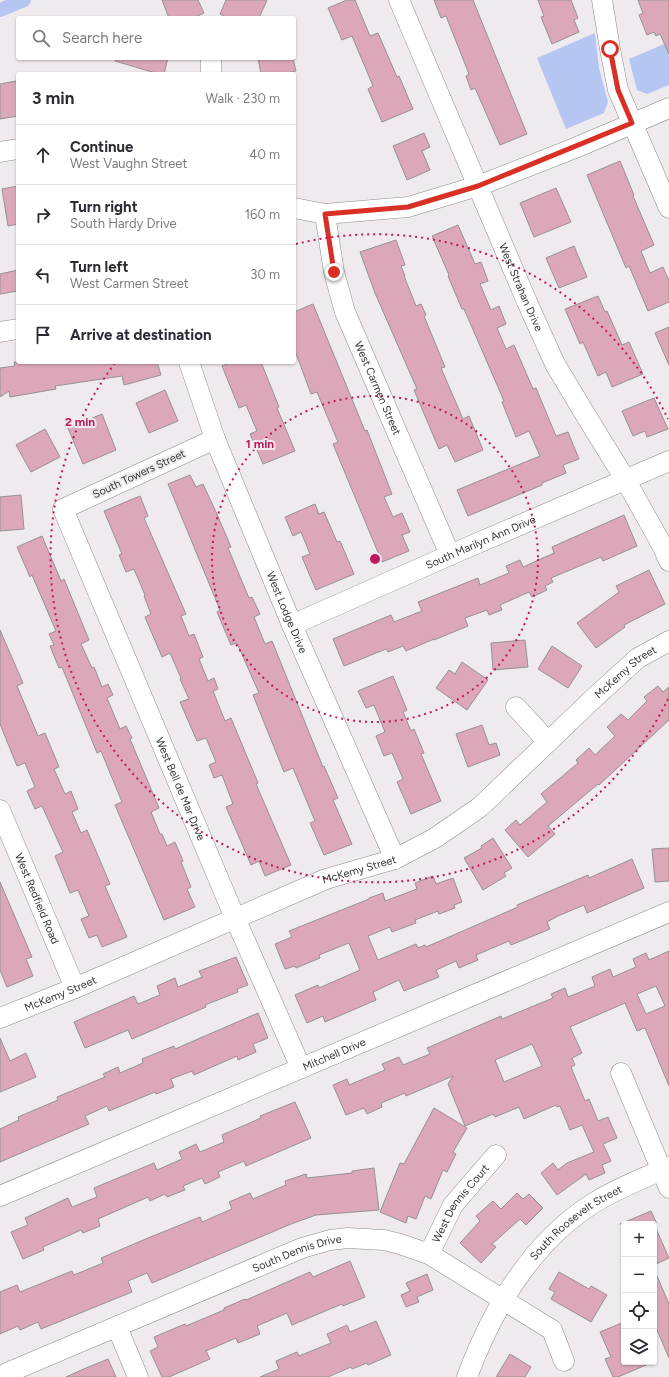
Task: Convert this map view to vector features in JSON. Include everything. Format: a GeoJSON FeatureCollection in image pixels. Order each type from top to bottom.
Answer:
{"type":"FeatureCollection","features":[{"type":"Feature","properties":{"kind":"street","name":"West Strahan Drive"},"geometry":{"type":"LineString","coordinates":[[399,0],[527,302],[555,364],[625,479],[663,547],[669,561]]}},
{"type":"Feature","properties":{"kind":"street"},"geometry":{"type":"LineString","coordinates":[[602,0],[618,90],[669,208]]}},
{"type":"Feature","properties":{"kind":"street"},"geometry":{"type":"LineString","coordinates":[[211,60],[212,72]]}},
{"type":"Feature","properties":{"kind":"street"},"geometry":{"type":"LineString","coordinates":[[296,208],[325,214],[408,207],[478,186],[669,108]]}},
{"type":"Feature","properties":{"kind":"street"},"geometry":{"type":"LineString","coordinates":[[0,152],[16,149]]}},
{"type":"Feature","properties":{"kind":"street","name":"West Carmen Street"},"geometry":{"type":"LineString","coordinates":[[325,214],[334,272],[345,312],[450,555]]}},
{"type":"Feature","properties":{"kind":"street"},"geometry":{"type":"LineString","coordinates":[[0,332],[16,329]]}},
{"type":"Feature","properties":{"kind":"street","name":"West Lodge Drive"},"geometry":{"type":"LineString","coordinates":[[190,364],[215,439],[292,625],[395,859]]}},
{"type":"Feature","properties":{"kind":"street","name":"South Towers Street"},"geometry":{"type":"LineString","coordinates":[[63,509],[215,439]]}},
{"type":"Feature","properties":{"kind":"street","name":"South Marilyn Ann Drive"},"geometry":{"type":"LineString","coordinates":[[292,625],[669,461]]}},
{"type":"Feature","properties":{"kind":"street","name":"West Bell de Mar Drive"},"geometry":{"type":"LineString","coordinates":[[63,509],[235,918],[301,1068]]}},
{"type":"Feature","properties":{"kind":"street","name":"McKemy Street"},"geometry":{"type":"LineString","coordinates":[[0,1018],[75,988],[326,879],[395,859],[435,838],[480,807],[638,658],[669,641]]}},
{"type":"Feature","properties":{"kind":"street"},"geometry":{"type":"LineString","coordinates":[[516,707],[548,742]]}},
{"type":"Feature","properties":{"kind":"street","name":"West Redfield Road"},"geometry":{"type":"LineString","coordinates":[[0,810],[75,988]]}},
{"type":"Feature","properties":{"kind":"street","name":"Mitchell Drive"},"geometry":{"type":"LineString","coordinates":[[0,1196],[669,912]]}},
{"type":"Feature","properties":{"kind":"street"},"geometry":{"type":"LineString","coordinates":[[621,1073],[665,1169],[669,1188]]}},
{"type":"Feature","properties":{"kind":"street","name":"West Dennis Court"},"geometry":{"type":"LineString","coordinates":[[429,1254],[453,1205],[496,1155]]}},
{"type":"Feature","properties":{"kind":"street","name":"South Roosevelt Street"},"geometry":{"type":"LineString","coordinates":[[502,1300],[526,1264],[573,1218],[629,1184],[665,1169]]}},
{"type":"Feature","properties":{"kind":"street","name":"South Dennis Drive"},"geometry":{"type":"LineString","coordinates":[[7,1373],[286,1254],[316,1243],[348,1238],[384,1240],[429,1254],[552,1330],[564,1361]]}},
{"type":"Feature","properties":{"kind":"street"},"geometry":{"type":"LineString","coordinates":[[467,1377],[487,1328],[502,1300]]}},
{"type":"Feature","properties":{"kind":"street"},"geometry":{"type":"LineString","coordinates":[[116,1326],[138,1377]]}},
{"type":"Feature","properties":{"kind":"water"},"geometry":{"type":"Polygon","coordinates":[[[595,33],[599,68],[608,102],[604,113],[566,129],[537,58],[595,33]]]}},
{"type":"Feature","properties":{"kind":"water"},"geometry":{"type":"Polygon","coordinates":[[[669,42],[669,85],[647,94],[637,90],[629,59],[669,42]]]}},
{"type":"Feature","properties":{"kind":"building"},"geometry":{"type":"Polygon","coordinates":[[[162,0],[198,0],[204,13],[197,16],[168,16],[162,0]]]}},
{"type":"Feature","properties":{"kind":"building"},"geometry":{"type":"Polygon","coordinates":[[[226,0],[267,0],[260,16],[224,16],[220,14],[226,0]]]}},
{"type":"Feature","properties":{"kind":"building"},"geometry":{"type":"Polygon","coordinates":[[[347,0],[355,0],[370,36],[378,33],[413,109],[382,122],[368,89],[373,86],[352,36],[342,40],[328,8],[347,0]]]}},
{"type":"Feature","properties":{"kind":"building"},"geometry":{"type":"Polygon","coordinates":[[[434,0],[473,0],[527,134],[500,145],[475,88],[471,90],[466,76],[469,74],[446,16],[441,18],[434,0]]]}},
{"type":"Feature","properties":{"kind":"building"},"geometry":{"type":"Polygon","coordinates":[[[538,0],[571,0],[578,18],[574,20],[579,32],[552,44],[541,17],[544,16],[538,0]]]}},
{"type":"Feature","properties":{"kind":"building"},"geometry":{"type":"Polygon","coordinates":[[[638,0],[669,0],[669,54],[660,34],[656,36],[654,32],[647,35],[639,15],[643,13],[638,0]]]}},
{"type":"Feature","properties":{"kind":"building"},"geometry":{"type":"Polygon","coordinates":[[[168,60],[164,72],[152,72],[115,61],[168,60]]]}},
{"type":"Feature","properties":{"kind":"building"},"geometry":{"type":"Polygon","coordinates":[[[258,60],[293,60],[296,71],[291,72],[261,72],[258,60]]]}},
{"type":"Feature","properties":{"kind":"building"},"geometry":{"type":"Polygon","coordinates":[[[16,81],[16,116],[0,119],[0,84],[16,81]]]}},
{"type":"Feature","properties":{"kind":"building"},"geometry":{"type":"Polygon","coordinates":[[[424,133],[430,147],[422,151],[430,170],[407,180],[393,146],[424,133]]]}},
{"type":"Feature","properties":{"kind":"building"},"geometry":{"type":"Polygon","coordinates":[[[620,161],[654,245],[641,251],[650,273],[663,267],[669,281],[669,302],[648,311],[629,266],[626,268],[587,175],[620,161]]]}},
{"type":"Feature","properties":{"kind":"building"},"geometry":{"type":"Polygon","coordinates":[[[16,186],[16,224],[8,226],[2,189],[16,186]]]}},
{"type":"Feature","properties":{"kind":"building"},"geometry":{"type":"Polygon","coordinates":[[[556,188],[571,222],[534,237],[520,203],[556,188]]]}},
{"type":"Feature","properties":{"kind":"building"},"geometry":{"type":"Polygon","coordinates":[[[458,225],[475,264],[481,262],[488,281],[480,284],[491,310],[499,306],[506,324],[497,328],[506,349],[514,345],[533,389],[536,388],[556,436],[568,432],[579,459],[563,465],[566,473],[542,483],[542,485],[468,516],[457,490],[540,456],[529,431],[516,437],[502,402],[504,401],[464,309],[462,309],[432,236],[458,225]]]}},
{"type":"Feature","properties":{"kind":"building"},"geometry":{"type":"Polygon","coordinates":[[[396,240],[405,265],[401,266],[404,276],[416,306],[421,304],[426,315],[424,316],[445,367],[441,368],[463,419],[469,416],[483,450],[455,462],[447,445],[439,449],[414,390],[417,389],[375,293],[360,252],[396,240]]]}},
{"type":"Feature","properties":{"kind":"building"},"geometry":{"type":"Polygon","coordinates":[[[574,246],[587,277],[559,288],[546,258],[574,246]]]}},
{"type":"Feature","properties":{"kind":"building"},"geometry":{"type":"Polygon","coordinates":[[[16,270],[16,291],[0,294],[0,274],[16,270]]]}},
{"type":"Feature","properties":{"kind":"building"},"geometry":{"type":"Polygon","coordinates":[[[598,296],[605,312],[607,311],[622,345],[629,342],[643,374],[612,387],[606,372],[598,376],[583,342],[580,344],[565,309],[598,296]]]}},
{"type":"Feature","properties":{"kind":"building"},"geometry":{"type":"Polygon","coordinates":[[[313,304],[365,431],[367,430],[392,494],[384,497],[393,517],[402,513],[410,532],[402,535],[409,551],[382,562],[333,444],[338,442],[317,392],[311,394],[296,353],[296,311],[313,304]]]}},
{"type":"Feature","properties":{"kind":"building"},"geometry":{"type":"Polygon","coordinates":[[[669,327],[669,365],[655,333],[669,327]]]}},
{"type":"Feature","properties":{"kind":"building"},"geometry":{"type":"Polygon","coordinates":[[[14,362],[16,362],[16,364],[158,364],[161,375],[124,385],[122,376],[55,386],[56,389],[10,397],[9,391],[0,397],[0,368],[15,366],[14,362]]]}},
{"type":"Feature","properties":{"kind":"building"},"geometry":{"type":"Polygon","coordinates":[[[228,364],[262,364],[279,407],[277,408],[295,451],[263,464],[250,434],[257,431],[246,405],[239,408],[222,366],[228,364]]]}},
{"type":"Feature","properties":{"kind":"building"},"geometry":{"type":"Polygon","coordinates":[[[165,390],[178,421],[149,433],[136,403],[165,390]]]}},
{"type":"Feature","properties":{"kind":"building"},"geometry":{"type":"Polygon","coordinates":[[[654,398],[668,429],[647,437],[645,431],[633,436],[622,411],[654,398]]]}},
{"type":"Feature","properties":{"kind":"building"},"geometry":{"type":"Polygon","coordinates":[[[102,414],[116,450],[83,464],[68,428],[102,414]]]}},
{"type":"Feature","properties":{"kind":"building"},"geometry":{"type":"Polygon","coordinates":[[[45,429],[60,457],[31,472],[16,445],[45,429]]]}},
{"type":"Feature","properties":{"kind":"building"},"geometry":{"type":"Polygon","coordinates":[[[190,475],[196,487],[203,484],[216,512],[231,547],[228,548],[249,598],[252,597],[260,614],[254,617],[265,644],[272,641],[323,767],[324,766],[338,798],[333,800],[352,844],[324,855],[310,823],[315,821],[293,768],[284,772],[253,695],[259,693],[237,643],[231,645],[217,612],[220,610],[168,484],[190,475]]]}},
{"type":"Feature","properties":{"kind":"building"},"geometry":{"type":"Polygon","coordinates":[[[21,495],[24,529],[0,531],[0,497],[21,495]]]}},
{"type":"Feature","properties":{"kind":"building"},"geometry":{"type":"Polygon","coordinates":[[[140,496],[148,516],[144,518],[186,614],[181,616],[189,636],[194,634],[203,657],[199,659],[208,681],[214,678],[218,689],[213,691],[225,721],[231,718],[258,783],[256,784],[291,865],[265,876],[259,861],[251,865],[226,807],[233,804],[222,775],[214,778],[209,765],[216,762],[206,738],[197,741],[180,702],[189,699],[180,679],[181,678],[170,653],[162,657],[145,617],[151,614],[144,596],[145,595],[134,569],[126,572],[119,555],[122,554],[104,511],[140,496]]]}},
{"type":"Feature","properties":{"kind":"building"},"geometry":{"type":"Polygon","coordinates":[[[315,504],[319,514],[324,512],[337,542],[340,541],[354,574],[316,590],[302,557],[310,554],[301,532],[293,536],[285,517],[315,504]]]}},
{"type":"Feature","properties":{"kind":"building"},"geometry":{"type":"Polygon","coordinates":[[[624,515],[637,546],[603,561],[601,557],[551,578],[553,582],[545,586],[547,590],[532,597],[529,592],[500,605],[502,610],[489,615],[487,610],[465,618],[468,626],[434,640],[406,651],[403,646],[388,652],[386,649],[344,666],[333,639],[391,615],[394,622],[422,611],[418,602],[478,578],[480,585],[509,573],[506,566],[520,560],[523,567],[554,553],[552,547],[624,515]]]}},
{"type":"Feature","properties":{"kind":"building"},"geometry":{"type":"Polygon","coordinates":[[[42,536],[61,581],[64,579],[89,640],[81,644],[92,668],[94,667],[102,687],[108,684],[113,695],[107,698],[120,729],[126,726],[132,738],[130,739],[159,808],[151,812],[160,834],[162,834],[167,846],[175,842],[183,861],[181,862],[191,887],[187,889],[195,907],[164,920],[115,805],[122,802],[101,751],[97,753],[62,667],[59,668],[50,646],[54,645],[49,634],[56,631],[32,575],[30,577],[17,547],[42,536]]]}},
{"type":"Feature","properties":{"kind":"building"},"geometry":{"type":"Polygon","coordinates":[[[649,570],[665,604],[624,625],[625,627],[596,648],[577,623],[619,592],[616,586],[649,570]]]}},
{"type":"Feature","properties":{"kind":"building"},"geometry":{"type":"Polygon","coordinates":[[[0,630],[23,683],[17,686],[38,736],[45,733],[59,767],[54,769],[65,794],[71,791],[78,809],[72,812],[81,833],[87,830],[110,884],[105,886],[127,937],[102,947],[97,935],[89,938],[81,919],[89,916],[78,890],[70,893],[55,856],[63,852],[42,806],[35,809],[27,791],[35,787],[25,763],[17,766],[0,724],[0,630]]]}},
{"type":"Feature","properties":{"kind":"building"},"geometry":{"type":"Polygon","coordinates":[[[525,640],[528,667],[493,670],[491,643],[525,640]]]}},
{"type":"Feature","properties":{"kind":"building"},"geometry":{"type":"Polygon","coordinates":[[[552,646],[582,666],[568,688],[538,669],[552,646]]]}},
{"type":"Feature","properties":{"kind":"building"},"geometry":{"type":"Polygon","coordinates":[[[462,662],[488,680],[467,710],[436,688],[449,670],[455,674],[462,662]]]}},
{"type":"Feature","properties":{"kind":"building"},"geometry":{"type":"Polygon","coordinates":[[[393,676],[407,710],[403,712],[411,731],[414,729],[424,753],[421,754],[441,801],[411,814],[397,782],[403,779],[392,753],[384,756],[376,736],[385,732],[374,705],[366,708],[358,691],[393,676]]]}},
{"type":"Feature","properties":{"kind":"building"},"geometry":{"type":"Polygon","coordinates":[[[658,686],[663,692],[669,687],[669,720],[599,785],[598,784],[548,826],[555,834],[528,857],[505,830],[516,820],[520,825],[547,802],[541,794],[578,763],[576,760],[589,748],[595,755],[615,736],[607,727],[621,714],[628,720],[647,701],[644,697],[658,686]]]}},
{"type":"Feature","properties":{"kind":"building"},"geometry":{"type":"Polygon","coordinates":[[[482,725],[489,745],[496,743],[500,755],[468,767],[456,734],[482,725]]]}},
{"type":"Feature","properties":{"kind":"building"},"geometry":{"type":"Polygon","coordinates":[[[493,838],[512,868],[504,873],[506,876],[483,890],[464,858],[482,848],[481,846],[493,838]]]}},
{"type":"Feature","properties":{"kind":"building"},"geometry":{"type":"Polygon","coordinates":[[[669,848],[669,881],[655,882],[652,849],[669,848]]]}},
{"type":"Feature","properties":{"kind":"building"},"geometry":{"type":"Polygon","coordinates":[[[632,859],[644,888],[587,913],[584,905],[558,916],[547,922],[550,929],[511,945],[509,941],[476,955],[478,960],[459,968],[456,961],[436,970],[439,977],[404,991],[399,980],[373,992],[376,1000],[325,1022],[323,1016],[307,1023],[295,995],[318,985],[319,988],[360,970],[349,943],[319,955],[320,958],[296,968],[295,966],[285,969],[275,944],[292,937],[289,931],[369,898],[383,893],[385,901],[417,889],[415,883],[433,876],[436,884],[453,878],[462,902],[454,905],[455,908],[439,914],[438,911],[415,920],[416,923],[392,932],[390,927],[368,936],[378,960],[416,944],[418,948],[425,945],[426,947],[518,907],[517,905],[588,875],[589,878],[632,859]]]}},
{"type":"Feature","properties":{"kind":"building"},"geometry":{"type":"Polygon","coordinates":[[[0,882],[32,957],[26,959],[33,976],[7,987],[0,970],[0,882]]]}},
{"type":"Feature","properties":{"kind":"building"},"geometry":{"type":"Polygon","coordinates":[[[669,951],[669,1086],[645,1028],[637,1031],[625,1003],[570,1027],[582,1053],[572,1058],[575,1065],[571,1067],[585,1101],[589,1099],[598,1121],[608,1117],[617,1138],[603,1144],[611,1161],[602,1165],[605,1173],[589,1180],[586,1174],[557,1195],[541,1173],[553,1163],[558,1170],[567,1163],[594,1152],[582,1125],[570,1130],[560,1106],[557,1107],[556,1105],[524,1119],[519,1107],[495,1117],[493,1114],[465,1126],[448,1084],[453,1076],[406,1096],[405,1093],[381,1103],[382,1107],[367,1114],[364,1108],[346,1115],[333,1085],[347,1079],[349,1085],[385,1070],[382,1064],[399,1057],[403,1065],[430,1054],[427,1048],[501,1016],[502,1019],[553,998],[551,994],[565,988],[568,997],[595,986],[592,977],[610,969],[613,977],[636,967],[633,959],[646,953],[649,960],[669,951]],[[656,986],[637,994],[646,1014],[665,1006],[656,986]],[[532,1044],[495,1060],[504,1082],[542,1066],[532,1044]]]}},
{"type":"Feature","properties":{"kind":"building"},"geometry":{"type":"Polygon","coordinates":[[[236,957],[248,985],[237,989],[238,992],[205,1005],[206,1007],[132,1039],[128,1030],[85,1048],[74,1022],[134,996],[138,1004],[160,995],[157,986],[175,978],[178,987],[202,977],[199,971],[236,957]]]}},
{"type":"Feature","properties":{"kind":"building"},"geometry":{"type":"Polygon","coordinates":[[[258,1013],[268,1038],[253,1044],[256,1052],[238,1060],[237,1056],[194,1075],[192,1071],[171,1079],[174,1087],[156,1094],[155,1092],[109,1111],[107,1106],[85,1116],[89,1124],[0,1162],[0,1129],[19,1120],[18,1117],[58,1100],[57,1097],[105,1077],[103,1074],[118,1067],[120,1073],[143,1063],[142,1059],[174,1046],[175,1049],[258,1013]]]}},
{"type":"Feature","properties":{"kind":"building"},"geometry":{"type":"Polygon","coordinates":[[[0,1038],[10,1061],[26,1053],[36,1077],[0,1092],[0,1038]]]}},
{"type":"Feature","properties":{"kind":"building"},"geometry":{"type":"Polygon","coordinates":[[[295,1102],[311,1138],[246,1166],[244,1161],[218,1172],[220,1177],[205,1184],[202,1178],[183,1186],[185,1190],[167,1197],[165,1194],[150,1201],[148,1197],[98,1219],[100,1226],[83,1233],[81,1230],[43,1247],[44,1250],[23,1259],[11,1232],[28,1225],[25,1218],[68,1198],[72,1207],[97,1197],[94,1188],[154,1163],[157,1170],[182,1159],[179,1152],[196,1144],[200,1152],[224,1142],[222,1135],[261,1118],[260,1116],[295,1102]]]}},
{"type":"Feature","properties":{"kind":"building"},"geometry":{"type":"Polygon","coordinates":[[[434,1108],[467,1128],[453,1152],[456,1154],[447,1172],[443,1170],[431,1199],[425,1196],[416,1219],[408,1216],[406,1223],[380,1212],[400,1163],[404,1164],[434,1108]]]}},
{"type":"Feature","properties":{"kind":"building"},"geometry":{"type":"Polygon","coordinates":[[[374,1168],[379,1210],[316,1215],[291,1224],[152,1283],[147,1273],[128,1281],[132,1292],[41,1329],[38,1322],[20,1330],[18,1326],[0,1334],[0,1292],[17,1285],[20,1292],[72,1271],[74,1275],[103,1263],[101,1258],[148,1238],[200,1217],[202,1222],[232,1209],[229,1202],[250,1193],[253,1199],[286,1185],[285,1181],[306,1174],[307,1178],[352,1173],[352,1171],[374,1168]]]}},
{"type":"Feature","properties":{"kind":"building"},"geometry":{"type":"Polygon","coordinates":[[[517,1193],[523,1199],[529,1194],[543,1208],[526,1225],[520,1219],[492,1244],[496,1247],[481,1263],[460,1243],[480,1221],[476,1216],[493,1201],[501,1209],[517,1193]]]}},
{"type":"Feature","properties":{"kind":"building"},"geometry":{"type":"Polygon","coordinates":[[[651,1211],[656,1221],[627,1221],[651,1211]]]}},
{"type":"Feature","properties":{"kind":"building"},"geometry":{"type":"Polygon","coordinates":[[[657,1231],[669,1258],[657,1264],[657,1231]]]}},
{"type":"Feature","properties":{"kind":"building"},"geometry":{"type":"Polygon","coordinates":[[[350,1261],[365,1297],[343,1306],[342,1304],[292,1325],[287,1313],[257,1326],[260,1334],[238,1343],[236,1338],[206,1351],[210,1359],[169,1377],[162,1377],[150,1351],[158,1347],[154,1337],[185,1324],[186,1326],[224,1310],[224,1308],[310,1272],[313,1277],[350,1261]]]}},
{"type":"Feature","properties":{"kind":"building"},"geometry":{"type":"Polygon","coordinates":[[[559,1272],[589,1289],[591,1286],[607,1295],[591,1322],[551,1299],[555,1292],[549,1289],[559,1272]]]}},
{"type":"Feature","properties":{"kind":"building"},"geometry":{"type":"Polygon","coordinates":[[[427,1274],[433,1290],[417,1297],[419,1302],[406,1307],[401,1295],[410,1291],[406,1283],[427,1274]]]}},
{"type":"Feature","properties":{"kind":"building"},"geometry":{"type":"Polygon","coordinates":[[[657,1276],[669,1304],[669,1358],[657,1330],[657,1276]]]}},
{"type":"Feature","properties":{"kind":"building"},"geometry":{"type":"Polygon","coordinates":[[[376,1321],[391,1355],[368,1365],[367,1363],[352,1369],[351,1367],[328,1377],[260,1377],[279,1369],[276,1361],[297,1352],[299,1356],[331,1343],[327,1334],[347,1325],[350,1332],[376,1321]]]}},
{"type":"Feature","properties":{"kind":"building"},"geometry":{"type":"Polygon","coordinates":[[[621,1323],[621,1365],[646,1365],[618,1377],[613,1377],[605,1359],[611,1357],[600,1332],[621,1323]]]}},
{"type":"Feature","properties":{"kind":"building"},"geometry":{"type":"Polygon","coordinates":[[[510,1354],[531,1367],[525,1377],[496,1377],[510,1354]]]}},
{"type":"Feature","properties":{"kind":"building"},"geometry":{"type":"Polygon","coordinates":[[[108,1359],[116,1377],[66,1377],[86,1368],[108,1359]]]}},
{"type":"Feature","properties":{"kind":"waterway"},"geometry":{"type":"LineString","coordinates":[[0,10],[24,0]]}},
{"type":"Feature","properties":{"kind":"route"},"geometry":{"type":"LineString","coordinates":[[334,272],[325,214],[408,207],[478,186],[575,148],[632,123],[618,90],[610,49]]}}]}
